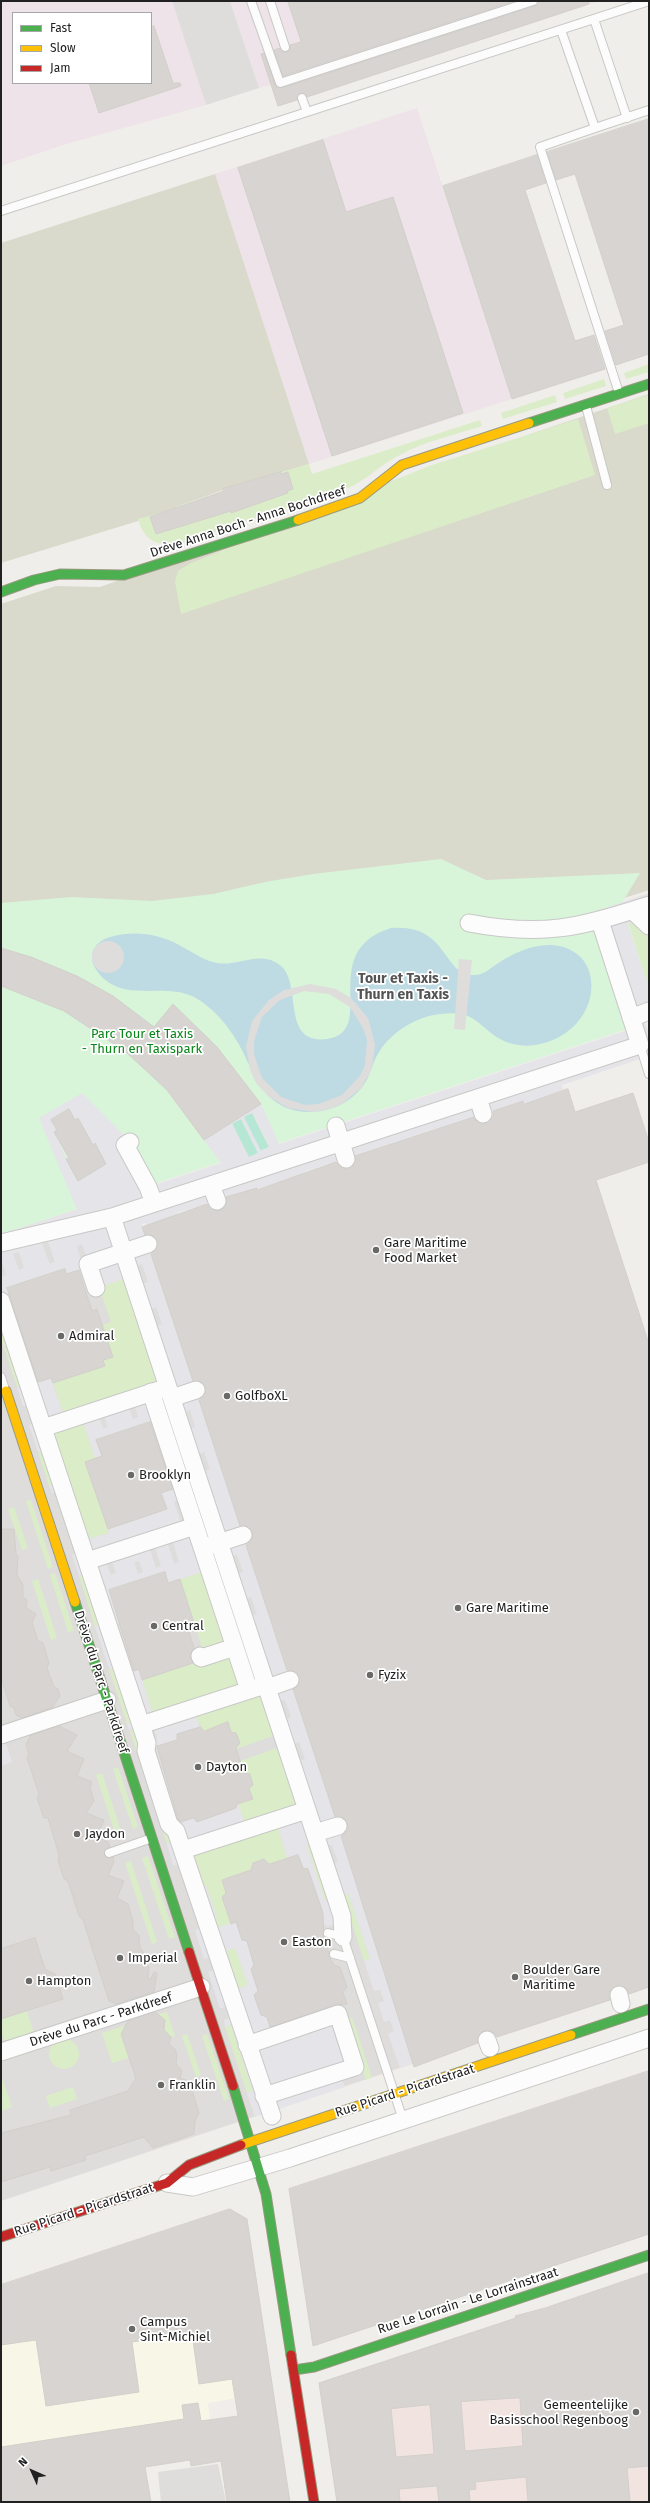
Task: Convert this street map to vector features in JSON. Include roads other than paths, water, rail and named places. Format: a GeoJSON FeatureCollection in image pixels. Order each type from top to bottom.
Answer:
{"type":"FeatureCollection","features":[{"type":"Feature","properties":{"kind":"street","name":"Drève Anna Boch - Anna Bochdreef"},"geometry":{"type":"LineString","coordinates":[[1,592],[53,576],[69,574],[106,577],[130,573],[318,514],[360,498],[402,465],[649,384]]}},
{"type":"Feature","properties":{"kind":"street"},"geometry":{"type":"LineString","coordinates":[[469,923],[528,931],[563,929],[600,922],[649,905]]}},
{"type":"Feature","properties":{"kind":"street"},"geometry":{"type":"LineString","coordinates":[[632,911],[649,926]]}},
{"type":"Feature","properties":{"kind":"street"},"geometry":{"type":"LineString","coordinates":[[1,1243],[112,1217],[154,1203],[214,1193],[344,1151],[478,1098],[640,1045],[600,922]]}},
{"type":"Feature","properties":{"kind":"street"},"geometry":{"type":"LineString","coordinates":[[631,1018],[649,1011]]}},
{"type":"Feature","properties":{"kind":"street"},"geometry":{"type":"LineString","coordinates":[[478,1098],[483,1114]]}},
{"type":"Feature","properties":{"kind":"street"},"geometry":{"type":"LineString","coordinates":[[336,1126],[344,1151]]}},
{"type":"Feature","properties":{"kind":"street"},"geometry":{"type":"LineString","coordinates":[[130,1142],[125,1145],[148,1187],[154,1203]]}},
{"type":"Feature","properties":{"kind":"street"},"geometry":{"type":"LineString","coordinates":[[112,1217],[220,1543],[266,1686],[281,1740],[315,1833],[342,1916],[336,1935]]}},
{"type":"Feature","properties":{"kind":"street"},"geometry":{"type":"LineString","coordinates":[[96,1288],[88,1264],[148,1244]]}},
{"type":"Feature","properties":{"kind":"street"},"geometry":{"type":"LineString","coordinates":[[1,1301],[141,1724],[147,1743],[146,1751],[169,1824],[176,1831],[183,1850],[264,2096],[272,2116]]}},
{"type":"Feature","properties":{"kind":"street"},"geometry":{"type":"LineString","coordinates":[[43,1428],[151,1392],[196,1390]]}},
{"type":"Feature","properties":{"kind":"street","name":"Drève du Parc - Parkdreef"},"geometry":{"type":"LineString","coordinates":[[6,1391],[7,1414],[107,1700],[259,2167],[266,2194],[314,2502]]}},
{"type":"Feature","properties":{"kind":"street"},"geometry":{"type":"LineString","coordinates":[[151,1392],[249,1690]]}},
{"type":"Feature","properties":{"kind":"street"},"geometry":{"type":"LineString","coordinates":[[87,1561],[195,1526]]}},
{"type":"Feature","properties":{"kind":"street"},"geometry":{"type":"LineString","coordinates":[[203,1548],[243,1535]]}},
{"type":"Feature","properties":{"kind":"street"},"geometry":{"type":"LineString","coordinates":[[200,1656],[201,1658],[235,1647]]}},
{"type":"Feature","properties":{"kind":"street"},"geometry":{"type":"LineString","coordinates":[[141,1724],[249,1690],[290,1680]]}},
{"type":"Feature","properties":{"kind":"street"},"geometry":{"type":"LineString","coordinates":[[1,1735],[107,1700]]}},
{"type":"Feature","properties":{"kind":"street"},"geometry":{"type":"LineString","coordinates":[[183,1850],[307,1810]]}},
{"type":"Feature","properties":{"kind":"street"},"geometry":{"type":"LineString","coordinates":[[315,1833],[338,1826]]}},
{"type":"Feature","properties":{"kind":"street","name":"Drève du Parc - Parkdreef"},"geometry":{"type":"LineString","coordinates":[[1,2052],[201,1987]]}},
{"type":"Feature","properties":{"kind":"street","name":"Rue Picard - Picardstraat"},"geometry":{"type":"LineString","coordinates":[[1,2237],[167,2184],[189,2165],[252,2142],[649,2009]]}},
{"type":"Feature","properties":{"kind":"street"},"geometry":{"type":"LineString","coordinates":[[247,2045],[341,2013],[355,2067],[352,2072],[264,2096]]}},
{"type":"Feature","properties":{"kind":"street","name":"Rue Picard - Picardstraat"},"geometry":{"type":"LineString","coordinates":[[167,2184],[193,2187],[403,2120],[649,2038]]}},
{"type":"Feature","properties":{"kind":"street","name":"Rue Le Lorrain - Le Lorrainstraat"},"geometry":{"type":"LineString","coordinates":[[294,2370],[314,2367],[649,2255]]}},
{"type":"Feature","properties":{"kind":"lane"},"geometry":{"type":"LineString","coordinates":[[252,1],[268,52],[280,83],[533,1]]}},
{"type":"Feature","properties":{"kind":"lane"},"geometry":{"type":"LineString","coordinates":[[270,1],[285,46]]}},
{"type":"Feature","properties":{"kind":"lane"},"geometry":{"type":"LineString","coordinates":[[1,211],[649,1]]}},
{"type":"Feature","properties":{"kind":"lane"},"geometry":{"type":"LineString","coordinates":[[594,19],[627,118]]}},
{"type":"Feature","properties":{"kind":"lane"},"geometry":{"type":"LineString","coordinates":[[561,30],[595,128]]}},
{"type":"Feature","properties":{"kind":"lane"},"geometry":{"type":"LineString","coordinates":[[302,98],[307,112]]}},
{"type":"Feature","properties":{"kind":"lane"},"geometry":{"type":"LineString","coordinates":[[619,393],[540,147],[649,110]]}},
{"type":"Feature","properties":{"kind":"lane"},"geometry":{"type":"LineString","coordinates":[[586,404],[608,485]]}},
{"type":"Feature","properties":{"kind":"lane"},"geometry":{"type":"LineString","coordinates":[[640,1045],[649,1074]]}},
{"type":"Feature","properties":{"kind":"lane","name":"Drève du Parc - Parkdreef"},"geometry":{"type":"LineString","coordinates":[[1,1377],[6,1391]]}},
{"type":"Feature","properties":{"kind":"lane"},"geometry":{"type":"LineString","coordinates":[[109,1853],[152,1838]]}},
{"type":"Feature","properties":{"kind":"lane"},"geometry":{"type":"LineString","coordinates":[[336,1935],[350,1958],[403,2120]]}},
{"type":"Feature","properties":{"kind":"lane"},"geometry":{"type":"LineString","coordinates":[[334,1954],[350,1958]]}},
{"type":"Feature","properties":{"kind":"water"},"geometry":{"type":"Polygon","coordinates":[[[391,928],[410,929],[424,933],[434,941],[456,967],[464,973],[474,975],[484,973],[515,954],[535,947],[555,945],[565,948],[578,954],[588,968],[591,992],[586,1009],[576,1024],[559,1037],[538,1045],[527,1046],[505,1042],[495,1036],[476,1020],[468,1016],[456,1013],[426,1017],[403,1028],[384,1045],[377,1056],[365,1083],[351,1098],[334,1108],[324,1111],[303,1112],[282,1106],[267,1094],[256,1078],[233,1034],[215,1012],[208,1006],[192,996],[181,992],[133,990],[111,984],[101,976],[92,961],[94,949],[98,943],[104,939],[117,935],[128,934],[148,934],[158,937],[177,944],[205,959],[217,963],[234,963],[258,958],[266,959],[282,967],[288,976],[298,1024],[303,1033],[313,1038],[327,1039],[342,1033],[349,1022],[351,1007],[351,972],[356,954],[369,939],[391,928]]]}},
{"type":"Feature","properties":{"kind":"place","name":"Gare Maritime Food Market"},"geometry":{"type":"Point","coordinates":[376,1250]}},
{"type":"Feature","properties":{"kind":"place","name":"Admiral"},"geometry":{"type":"Point","coordinates":[61,1336]}},
{"type":"Feature","properties":{"kind":"place","name":"GolfboXL"},"geometry":{"type":"Point","coordinates":[227,1396]}},
{"type":"Feature","properties":{"kind":"place","name":"Brooklyn"},"geometry":{"type":"Point","coordinates":[131,1475]}},
{"type":"Feature","properties":{"kind":"place","name":"Gare Maritime"},"geometry":{"type":"Point","coordinates":[458,1608]}},
{"type":"Feature","properties":{"kind":"place","name":"Central"},"geometry":{"type":"Point","coordinates":[154,1626]}},
{"type":"Feature","properties":{"kind":"place","name":"Fyzix"},"geometry":{"type":"Point","coordinates":[370,1675]}},
{"type":"Feature","properties":{"kind":"place","name":"Dayton"},"geometry":{"type":"Point","coordinates":[198,1767]}},
{"type":"Feature","properties":{"kind":"place","name":"Jaydon"},"geometry":{"type":"Point","coordinates":[77,1834]}},
{"type":"Feature","properties":{"kind":"place","name":"Easton"},"geometry":{"type":"Point","coordinates":[284,1942]}},
{"type":"Feature","properties":{"kind":"place","name":"Imperial"},"geometry":{"type":"Point","coordinates":[120,1958]}},
{"type":"Feature","properties":{"kind":"place","name":"Boulder Gare Maritime"},"geometry":{"type":"Point","coordinates":[515,1977]}},
{"type":"Feature","properties":{"kind":"place","name":"Hampton"},"geometry":{"type":"Point","coordinates":[29,1981]}},
{"type":"Feature","properties":{"kind":"place","name":"Franklin"},"geometry":{"type":"Point","coordinates":[161,2085]}},
{"type":"Feature","properties":{"kind":"place","name":"Campus Sint-Michiel"},"geometry":{"type":"Point","coordinates":[132,2329]}},
{"type":"Feature","properties":{"kind":"place","name":"Gemeentelijke Basisschool Regenboog"},"geometry":{"type":"Point","coordinates":[636,2412]}},
{"type":"Feature","properties":{"kind":"district","name":"Tour et Taxis - Thurn en Taxis"},"geometry":{"type":"Point","coordinates":[403,988]}},
{"type":"Feature","properties":{"kind":"park label","name":"Parc Tour et Taxis - Thurn en Taxispark"},"geometry":{"type":"Point","coordinates":[142,1042]}}]}
